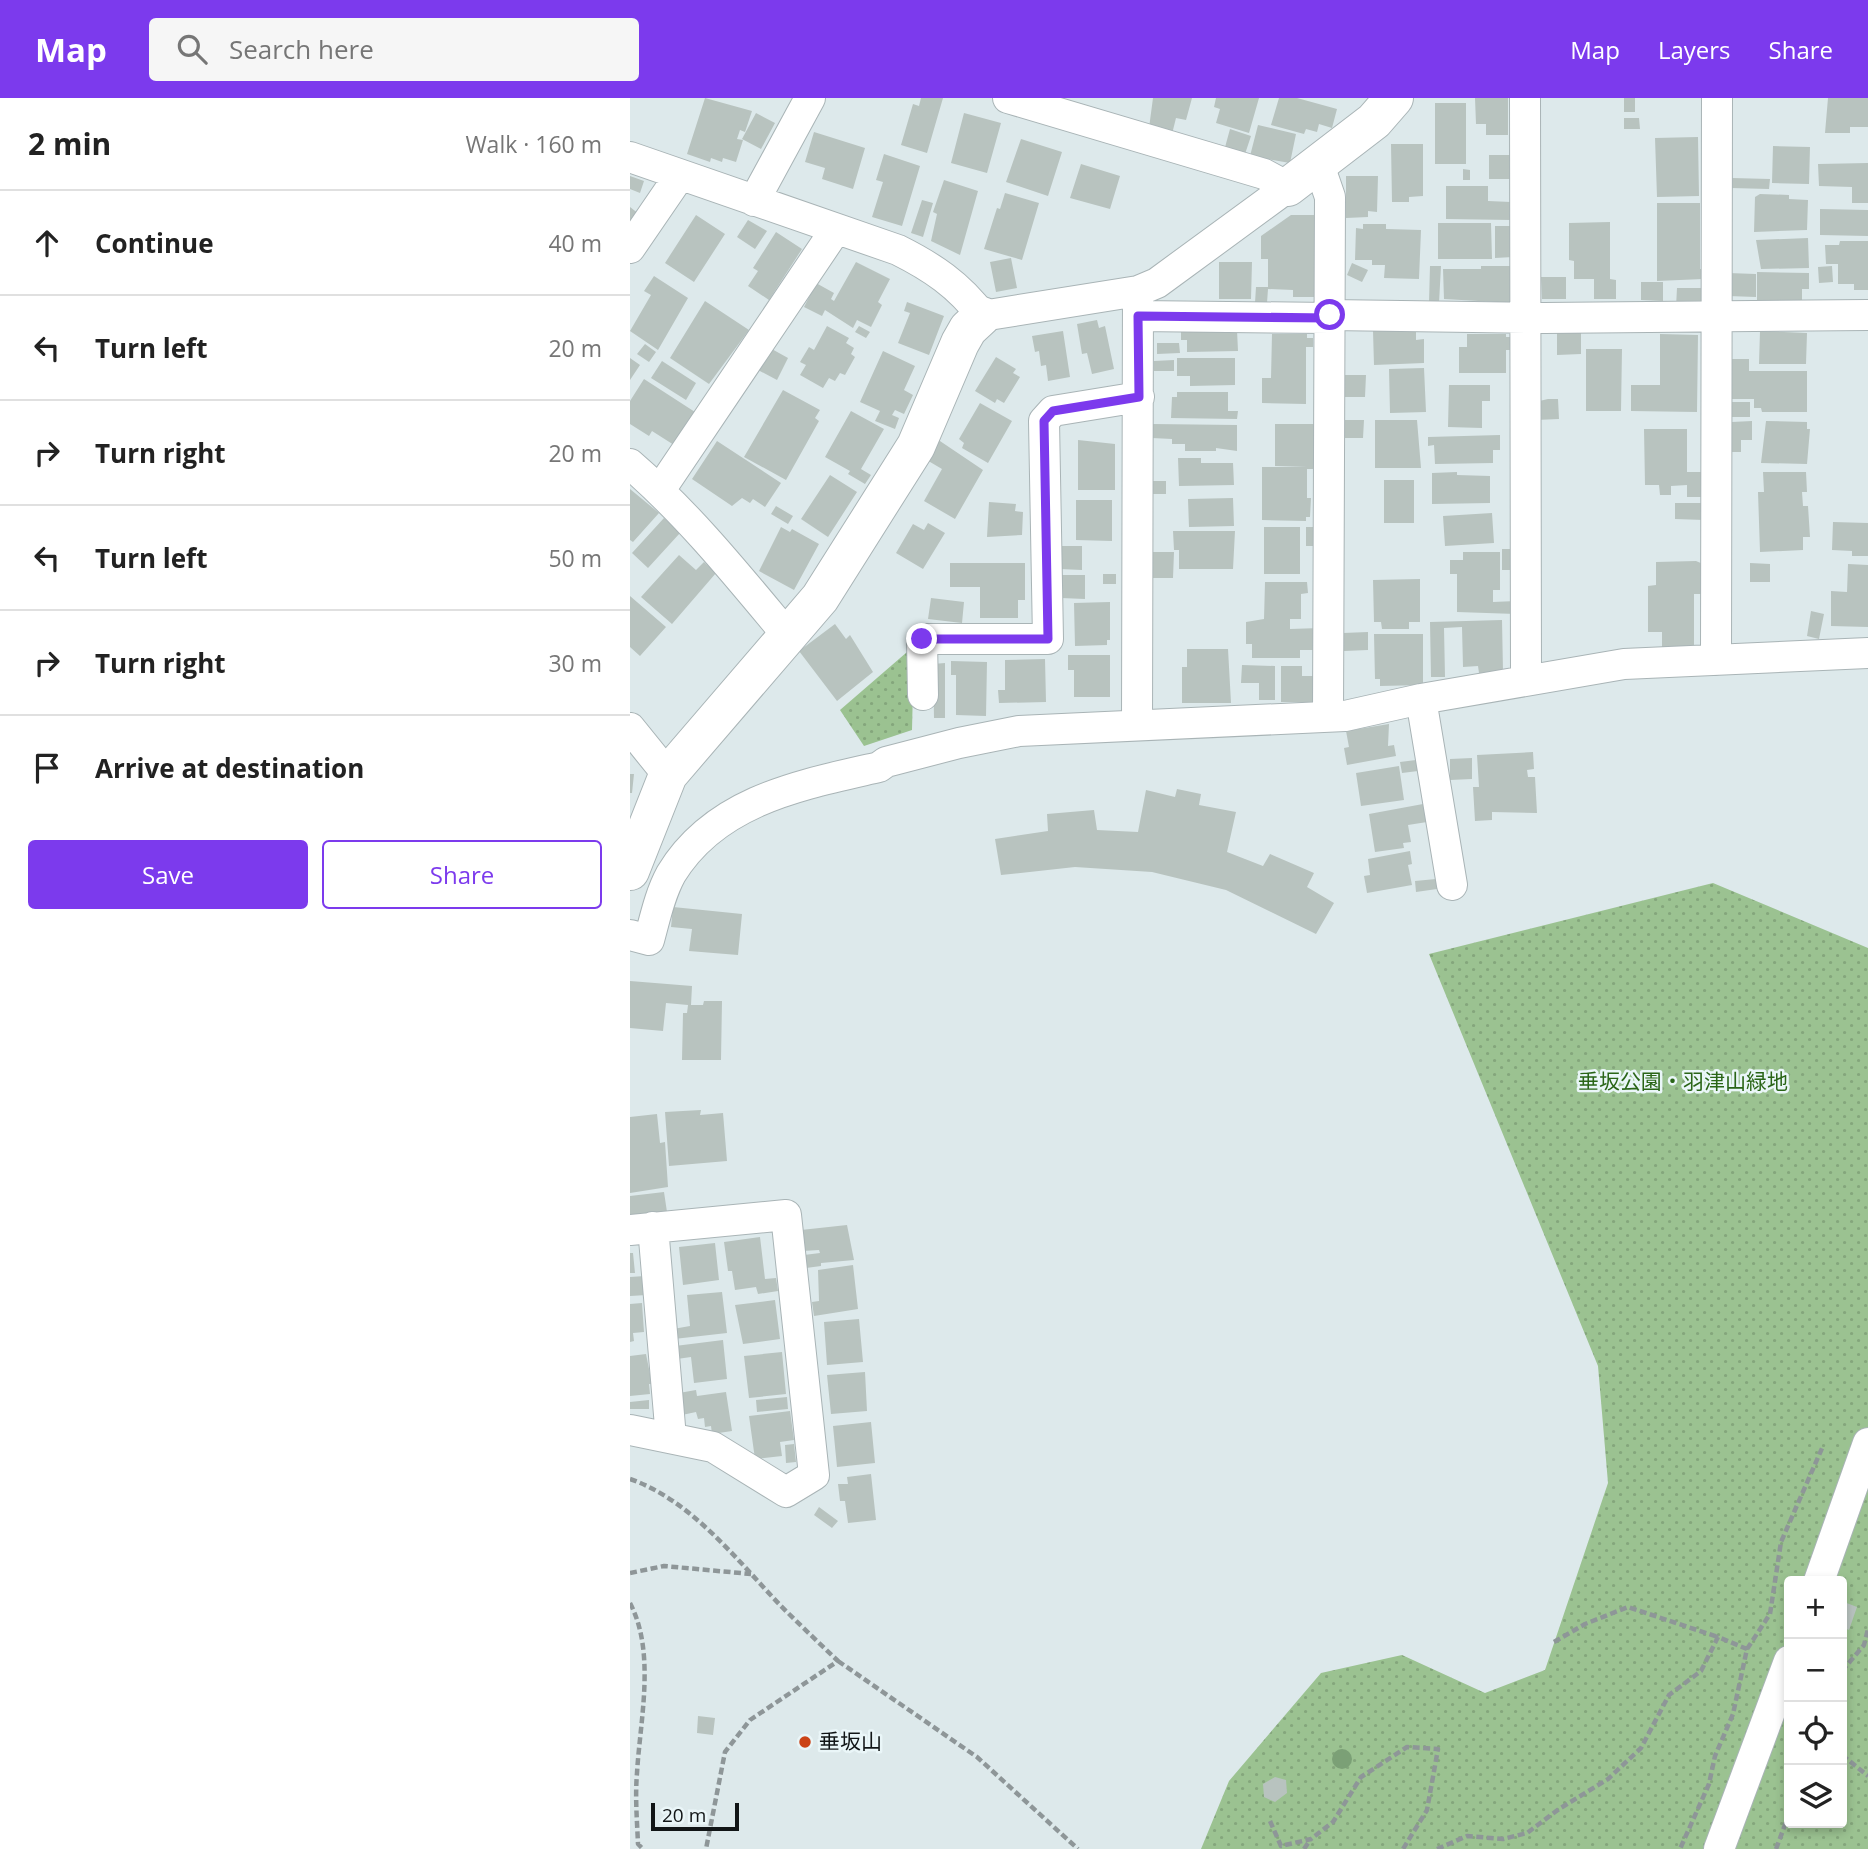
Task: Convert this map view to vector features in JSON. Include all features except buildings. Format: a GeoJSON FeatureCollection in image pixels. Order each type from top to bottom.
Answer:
{"type":"FeatureCollection","features":[{"type":"Feature","properties":{"kind":"street"},"geometry":{"type":"LineString","coordinates":[[754,201],[810,98]]}},
{"type":"Feature","properties":{"kind":"street"},"geometry":{"type":"LineString","coordinates":[[1008,98],[1264,174],[1288,187]]}},
{"type":"Feature","properties":{"kind":"street"},"geometry":{"type":"LineString","coordinates":[[1138,724],[1138,304],[1157,283],[1319,165],[1374,121],[1394,98]]}},
{"type":"Feature","properties":{"kind":"street"},"geometry":{"type":"LineString","coordinates":[[1525,98],[1526,680]]}},
{"type":"Feature","properties":{"kind":"street"},"geometry":{"type":"LineString","coordinates":[[1716,660],[1717,98]]}},
{"type":"Feature","properties":{"kind":"street"},"geometry":{"type":"LineString","coordinates":[[630,157],[898,250],[934,268],[968,297],[982,316]]}},
{"type":"Feature","properties":{"kind":"street"},"geometry":{"type":"LineString","coordinates":[[1319,165],[1330,197],[1328,716]]}},
{"type":"Feature","properties":{"kind":"street"},"geometry":{"type":"LineString","coordinates":[[630,248],[680,175]]}},
{"type":"Feature","properties":{"kind":"street"},"geometry":{"type":"LineString","coordinates":[[660,490],[836,229]]}},
{"type":"Feature","properties":{"kind":"street"},"geometry":{"type":"LineString","coordinates":[[630,871],[668,775],[820,598],[916,446],[960,343],[982,316],[1138,304],[1330,316],[1868,315]]}},
{"type":"Feature","properties":{"kind":"street"},"geometry":{"type":"LineString","coordinates":[[923,695],[922,639],[1048,639],[1044,421],[1053,411],[1139,397]]}},
{"type":"Feature","properties":{"kind":"street"},"geometry":{"type":"LineString","coordinates":[[630,464],[660,490],[788,636]]}},
{"type":"Feature","properties":{"kind":"street"},"geometry":{"type":"LineString","coordinates":[[630,935],[649,940],[670,876],[686,853],[707,831],[762,797],[958,743],[1019,732],[1138,724],[1154,727],[1345,716],[1421,699],[1614,665],[1868,653]]}},
{"type":"Feature","properties":{"kind":"street"},"geometry":{"type":"LineString","coordinates":[[1421,699],[1452,885]]}},
{"type":"Feature","properties":{"kind":"street"},"geometry":{"type":"LineString","coordinates":[[630,728],[668,775]]}},
{"type":"Feature","properties":{"kind":"street"},"geometry":{"type":"LineString","coordinates":[[630,1430],[713,1447],[786,1492],[814,1475],[786,1215],[642,1228],[671,1438]]}},
{"type":"Feature","properties":{"kind":"street"},"geometry":{"type":"LineString","coordinates":[[1821,1576],[1868,1443]]}},
{"type":"Feature","properties":{"kind":"street"},"geometry":{"type":"LineString","coordinates":[[1719,1849],[1784,1674]]}},
{"type":"Feature","properties":{"kind":"path"},"geometry":{"type":"LineString","coordinates":[[1680,1849],[1709,1784],[1715,1756],[1732,1714],[1747,1648],[1770,1614],[1781,1542],[1823,1446]]}},
{"type":"Feature","properties":{"kind":"path"},"geometry":{"type":"LineString","coordinates":[[630,1479],[648,1485],[719,1538],[838,1661],[978,1757],[1078,1849]]}},
{"type":"Feature","properties":{"kind":"path"},"geometry":{"type":"LineString","coordinates":[[630,1573],[664,1566],[752,1574]]}},
{"type":"Feature","properties":{"kind":"path"},"geometry":{"type":"LineString","coordinates":[[630,1603],[637,1616],[643,1662],[642,1726],[636,1775],[638,1844],[643,1849]]}},
{"type":"Feature","properties":{"kind":"path"},"geometry":{"type":"LineString","coordinates":[[1554,1642],[1585,1624],[1628,1607],[1747,1648]]}},
{"type":"Feature","properties":{"kind":"path"},"geometry":{"type":"LineString","coordinates":[[1847,1665],[1864,1645],[1868,1629]]}},
{"type":"Feature","properties":{"kind":"path"},"geometry":{"type":"LineString","coordinates":[[1437,1849],[1467,1836],[1503,1839],[1527,1833],[1559,1809],[1608,1779],[1641,1748],[1669,1695],[1701,1671],[1718,1637]]}},
{"type":"Feature","properties":{"kind":"path"},"geometry":{"type":"LineString","coordinates":[[706,1849],[725,1752],[750,1720],[838,1661]]}},
{"type":"Feature","properties":{"kind":"path"},"geometry":{"type":"LineString","coordinates":[[1304,1849],[1311,1839],[1333,1822],[1361,1777],[1407,1747],[1438,1749],[1427,1810],[1403,1849]]}},
{"type":"Feature","properties":{"kind":"path"},"geometry":{"type":"LineString","coordinates":[[1847,1759],[1868,1776]]}},
{"type":"Feature","properties":{"kind":"path"},"geometry":{"type":"LineString","coordinates":[[1270,1821],[1280,1846],[1311,1839]]}},
{"type":"Feature","properties":{"kind":"path"},"geometry":{"type":"LineString","coordinates":[[1776,1849],[1784,1827]]}},
{"type":"Feature","properties":{"kind":"green space"},"geometry":{"type":"Polygon","coordinates":[[[914,646],[912,730],[864,746],[840,710],[914,646]]]}},
{"type":"Feature","properties":{"kind":"green space","name":"垂坂公園・羽津山緑地"},"geometry":{"type":"Polygon","coordinates":[[[1713,883],[1868,948],[1868,1849],[1201,1849],[1229,1781],[1321,1673],[1402,1655],[1485,1693],[1545,1670],[1608,1483],[1598,1366],[1429,954],[1713,883]]]}},
{"type":"Feature","properties":{"kind":"place","name":"垂坂山"},"geometry":{"type":"Point","coordinates":[805,1742]}},
{"type":"Feature","properties":{"kind":"route"},"geometry":{"type":"LineString","coordinates":[[922,639],[1048,639],[1044,421],[1053,411],[1139,397],[1138,316],[1330,318],[1330,315]]}}]}
